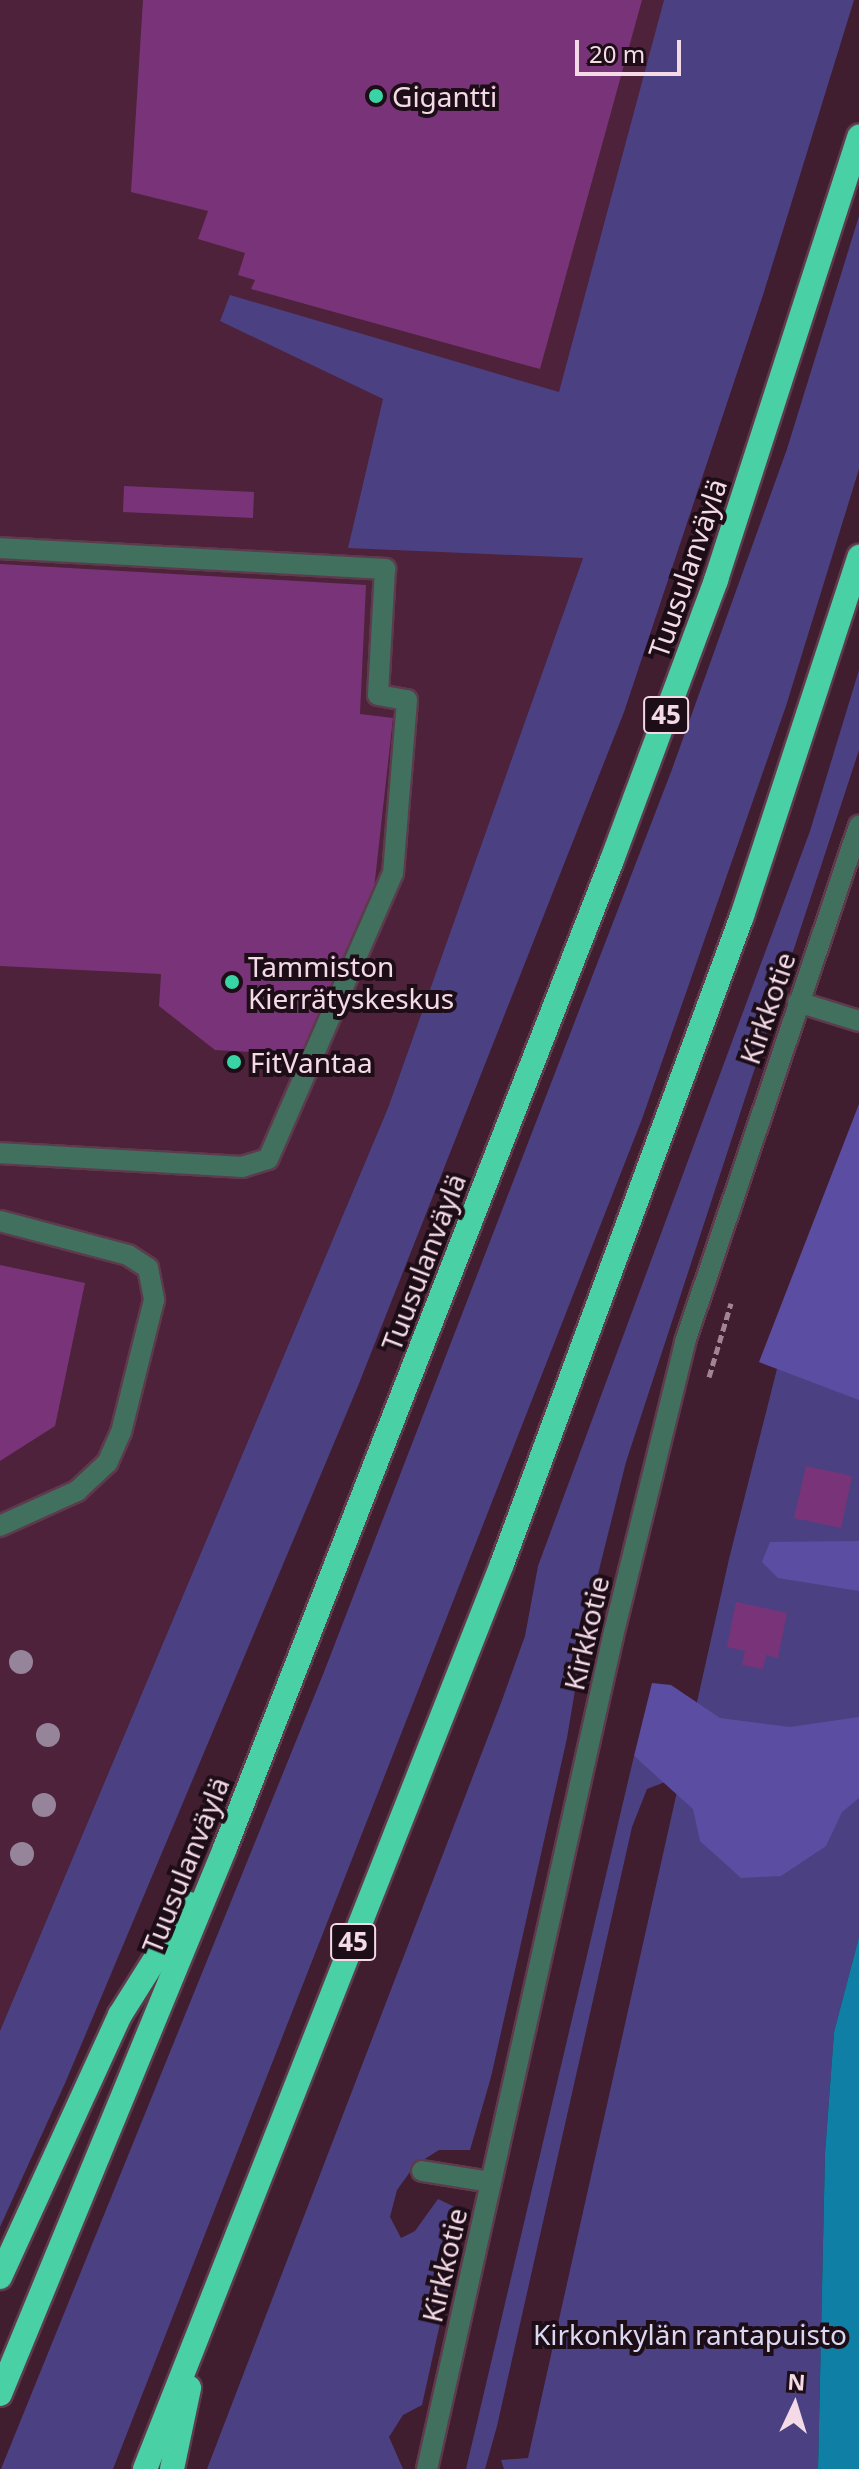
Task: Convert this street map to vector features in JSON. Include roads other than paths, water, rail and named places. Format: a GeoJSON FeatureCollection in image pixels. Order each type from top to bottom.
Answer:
{"type":"FeatureCollection","features":[{"type":"Feature","properties":{"kind":"highway","name":"Tuusulanväylä"},"geometry":{"type":"LineString","coordinates":[[0,2394],[225,1848],[656,742],[716,580],[859,137]]}},
{"type":"Feature","properties":{"kind":"highway","name":"45"},"geometry":{"type":"LineString","coordinates":[[145,2469],[508,1550],[742,916],[859,557]]}},
{"type":"Feature","properties":{"kind":"highway"},"geometry":{"type":"LineString","coordinates":[[0,2277],[120,2015],[225,1848]]}},
{"type":"Feature","properties":{"kind":"highway"},"geometry":{"type":"LineString","coordinates":[[172,2469],[204,2319]]}},
{"type":"Feature","properties":{"kind":"street"},"geometry":{"type":"LineString","coordinates":[[0,548],[385,569],[378,695],[407,700],[393,873],[268,1159],[242,1167],[0,1153]]}},
{"type":"Feature","properties":{"kind":"street","name":"Kirkkotie"},"geometry":{"type":"LineString","coordinates":[[427,2469],[613,1636],[685,1342],[859,826]]}},
{"type":"Feature","properties":{"kind":"street"},"geometry":{"type":"LineString","coordinates":[[798,1002],[859,1021]]}},
{"type":"Feature","properties":{"kind":"street"},"geometry":{"type":"LineString","coordinates":[[0,1221],[128,1255],[148,1268],[154,1300],[121,1432],[107,1463],[77,1491],[0,1526]]}},
{"type":"Feature","properties":{"kind":"street"},"geometry":{"type":"LineString","coordinates":[[422,2171],[491,2182]]}},
{"type":"Feature","properties":{"kind":"water"},"geometry":{"type":"Polygon","coordinates":[[[859,1937],[859,2469],[818,2469],[825,2153],[834,2032],[859,1937]]]}},
{"type":"Feature","properties":{"kind":"place","name":"Gigantti"},"geometry":{"type":"Point","coordinates":[376,96]}},
{"type":"Feature","properties":{"kind":"place","name":"Tammiston Kierrätyskeskus"},"geometry":{"type":"Point","coordinates":[232,982]}},
{"type":"Feature","properties":{"kind":"place","name":"FitVantaa"},"geometry":{"type":"Point","coordinates":[234,1062]}},
{"type":"Feature","properties":{"kind":"park label","name":"Kirkonkylän rantapuisto"},"geometry":{"type":"Point","coordinates":[690,2334]}}]}
